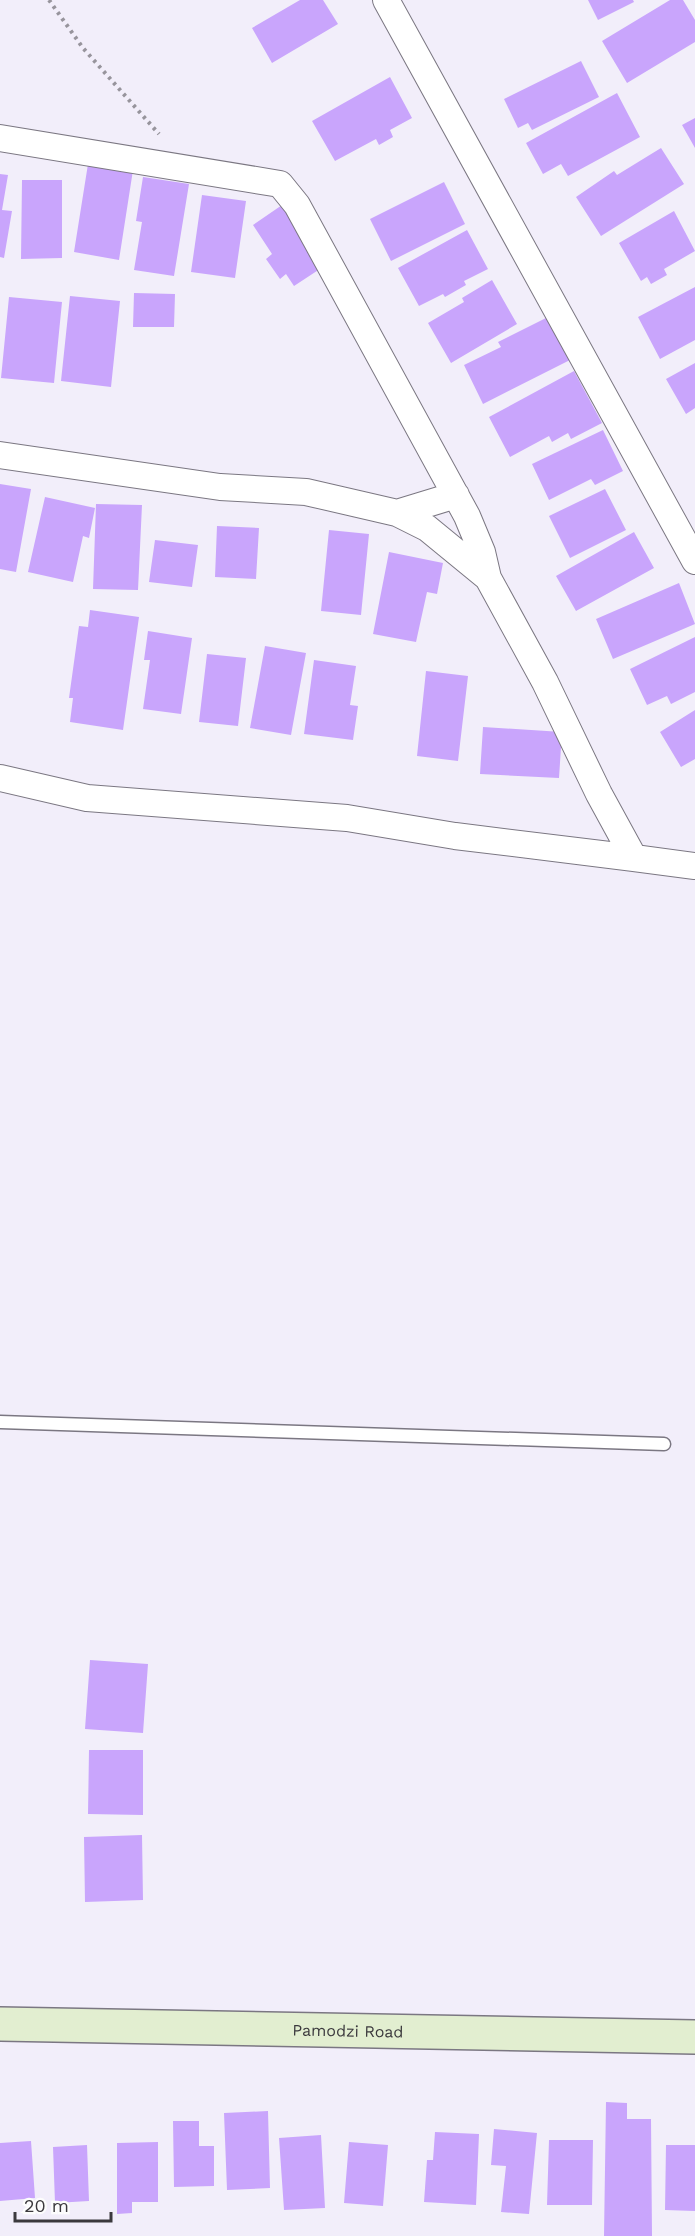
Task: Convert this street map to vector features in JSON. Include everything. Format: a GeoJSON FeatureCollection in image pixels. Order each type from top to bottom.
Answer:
{"type":"FeatureCollection","features":[{"type":"Feature","properties":{"kind":"street"},"geometry":{"type":"LineString","coordinates":[[386,0],[695,561]]}},
{"type":"Feature","properties":{"kind":"street"},"geometry":{"type":"LineString","coordinates":[[0,138],[280,183],[297,205],[456,495],[483,552],[488,578],[545,682],[599,794],[634,858]]}},
{"type":"Feature","properties":{"kind":"street"},"geometry":{"type":"LineString","coordinates":[[0,454],[220,487],[306,492],[398,513],[427,528],[488,578]]}},
{"type":"Feature","properties":{"kind":"street"},"geometry":{"type":"LineString","coordinates":[[398,513],[456,495]]}},
{"type":"Feature","properties":{"kind":"street"},"geometry":{"type":"LineString","coordinates":[[0,778],[87,798],[347,818],[455,836],[695,866]]}},
{"type":"Feature","properties":{"kind":"street","name":"Pamodzi Road"},"geometry":{"type":"LineString","coordinates":[[0,2024],[695,2037]]}},
{"type":"Feature","properties":{"kind":"lane"},"geometry":{"type":"LineString","coordinates":[[0,1422],[664,1444]]}},
{"type":"Feature","properties":{"kind":"path"},"geometry":{"type":"LineString","coordinates":[[49,0],[83,48],[189,168]]}},
{"type":"Feature","properties":{"kind":"building"},"geometry":{"type":"Polygon","coordinates":[[[300,0],[323,0],[338,24],[272,63],[252,28],[300,0]]]}},
{"type":"Feature","properties":{"kind":"building"},"geometry":{"type":"Polygon","coordinates":[[[588,0],[633,0],[634,2],[598,20],[588,0]]]}},
{"type":"Feature","properties":{"kind":"building"},"geometry":{"type":"Polygon","coordinates":[[[670,0],[683,0],[695,20],[695,42],[627,83],[602,41],[670,0]]]}},
{"type":"Feature","properties":{"kind":"building"},"geometry":{"type":"Polygon","coordinates":[[[581,61],[599,97],[532,130],[528,123],[518,128],[504,99],[581,61]]]}},
{"type":"Feature","properties":{"kind":"building"},"geometry":{"type":"Polygon","coordinates":[[[390,77],[412,118],[390,130],[393,137],[379,145],[376,139],[335,161],[312,121],[390,77]]]}},
{"type":"Feature","properties":{"kind":"building"},"geometry":{"type":"Polygon","coordinates":[[[617,93],[640,137],[568,176],[561,164],[543,174],[526,143],[617,93]]]}},
{"type":"Feature","properties":{"kind":"building"},"geometry":{"type":"Polygon","coordinates":[[[695,118],[695,148],[682,125],[695,118]]]}},
{"type":"Feature","properties":{"kind":"building"},"geometry":{"type":"Polygon","coordinates":[[[661,148],[684,184],[601,236],[576,197],[614,171],[617,175],[661,148]]]}},
{"type":"Feature","properties":{"kind":"building"},"geometry":{"type":"Polygon","coordinates":[[[88,164],[133,170],[119,260],[74,252],[88,164]]]}},
{"type":"Feature","properties":{"kind":"building"},"geometry":{"type":"Polygon","coordinates":[[[0,174],[8,175],[2,210],[12,211],[4,258],[0,257],[0,174]]]}},
{"type":"Feature","properties":{"kind":"building"},"geometry":{"type":"Polygon","coordinates":[[[143,177],[189,184],[174,276],[134,270],[142,222],[136,221],[143,177]]]}},
{"type":"Feature","properties":{"kind":"building"},"geometry":{"type":"Polygon","coordinates":[[[22,180],[62,180],[62,258],[21,259],[22,180]]]}},
{"type":"Feature","properties":{"kind":"building"},"geometry":{"type":"Polygon","coordinates":[[[444,182],[465,224],[391,261],[370,219],[444,182]]]}},
{"type":"Feature","properties":{"kind":"building"},"geometry":{"type":"Polygon","coordinates":[[[202,195],[246,201],[235,278],[191,272],[202,195]]]}},
{"type":"Feature","properties":{"kind":"building"},"geometry":{"type":"Polygon","coordinates":[[[285,203],[326,265],[294,286],[286,274],[280,279],[266,259],[272,254],[253,225],[285,203]]]}},
{"type":"Feature","properties":{"kind":"building"},"geometry":{"type":"Polygon","coordinates":[[[674,211],[695,251],[664,269],[667,275],[651,284],[647,277],[641,281],[619,243],[674,211]]]}},
{"type":"Feature","properties":{"kind":"building"},"geometry":{"type":"Polygon","coordinates":[[[467,230],[488,269],[464,281],[466,285],[445,297],[443,294],[419,306],[398,268],[467,230]]]}},
{"type":"Feature","properties":{"kind":"building"},"geometry":{"type":"Polygon","coordinates":[[[492,280],[517,324],[451,363],[428,323],[464,302],[462,298],[492,280]]]}},
{"type":"Feature","properties":{"kind":"building"},"geometry":{"type":"Polygon","coordinates":[[[695,287],[695,340],[660,359],[638,317],[695,287]]]}},
{"type":"Feature","properties":{"kind":"building"},"geometry":{"type":"Polygon","coordinates":[[[134,293],[175,294],[174,327],[133,327],[134,293]]]}},
{"type":"Feature","properties":{"kind":"building"},"geometry":{"type":"Polygon","coordinates":[[[70,296],[120,301],[111,387],[61,381],[70,296]]]}},
{"type":"Feature","properties":{"kind":"building"},"geometry":{"type":"Polygon","coordinates":[[[9,297],[62,302],[54,383],[1,378],[9,297]]]}},
{"type":"Feature","properties":{"kind":"building"},"geometry":{"type":"Polygon","coordinates":[[[548,317],[570,360],[483,404],[464,365],[501,347],[498,342],[548,317]]]}},
{"type":"Feature","properties":{"kind":"building"},"geometry":{"type":"Polygon","coordinates":[[[695,363],[695,408],[686,414],[666,379],[695,363]]]}},
{"type":"Feature","properties":{"kind":"building"},"geometry":{"type":"Polygon","coordinates":[[[574,371],[602,423],[571,439],[568,433],[552,442],[549,436],[510,457],[489,417],[574,371]]]}},
{"type":"Feature","properties":{"kind":"building"},"geometry":{"type":"Polygon","coordinates":[[[603,430],[623,471],[595,485],[591,479],[549,500],[532,464],[603,430]]]}},
{"type":"Feature","properties":{"kind":"building"},"geometry":{"type":"Polygon","coordinates":[[[0,484],[31,489],[16,572],[0,569],[0,484]]]}},
{"type":"Feature","properties":{"kind":"building"},"geometry":{"type":"Polygon","coordinates":[[[605,489],[626,530],[570,558],[549,516],[605,489]]]}},
{"type":"Feature","properties":{"kind":"building"},"geometry":{"type":"Polygon","coordinates":[[[45,497],[95,508],[89,538],[83,536],[73,582],[28,572],[45,497]]]}},
{"type":"Feature","properties":{"kind":"building"},"geometry":{"type":"Polygon","coordinates":[[[96,504],[142,505],[138,590],[93,589],[96,504]]]}},
{"type":"Feature","properties":{"kind":"building"},"geometry":{"type":"Polygon","coordinates":[[[217,526],[259,528],[256,579],[215,577],[217,526]]]}},
{"type":"Feature","properties":{"kind":"building"},"geometry":{"type":"Polygon","coordinates":[[[329,530],[369,534],[361,615],[321,611],[329,530]]]}},
{"type":"Feature","properties":{"kind":"building"},"geometry":{"type":"Polygon","coordinates":[[[634,532],[654,568],[576,611],[556,576],[634,532]]]}},
{"type":"Feature","properties":{"kind":"building"},"geometry":{"type":"Polygon","coordinates":[[[155,540],[198,545],[192,587],[149,582],[155,540]]]}},
{"type":"Feature","properties":{"kind":"building"},"geometry":{"type":"Polygon","coordinates":[[[389,552],[443,563],[437,594],[427,592],[416,642],[373,634],[389,552]]]}},
{"type":"Feature","properties":{"kind":"building"},"geometry":{"type":"Polygon","coordinates":[[[679,583],[695,624],[613,659],[596,619],[679,583]]]}},
{"type":"Feature","properties":{"kind":"building"},"geometry":{"type":"Polygon","coordinates":[[[90,610],[139,617],[123,730],[70,722],[73,698],[69,698],[79,626],[88,627],[90,610]]]}},
{"type":"Feature","properties":{"kind":"building"},"geometry":{"type":"Polygon","coordinates":[[[148,631],[192,638],[181,714],[143,709],[150,660],[144,660],[148,631]]]}},
{"type":"Feature","properties":{"kind":"building"},"geometry":{"type":"Polygon","coordinates":[[[695,637],[695,692],[671,704],[667,696],[647,705],[630,669],[695,637]]]}},
{"type":"Feature","properties":{"kind":"building"},"geometry":{"type":"Polygon","coordinates":[[[265,646],[306,653],[291,735],[250,728],[265,646]]]}},
{"type":"Feature","properties":{"kind":"building"},"geometry":{"type":"Polygon","coordinates":[[[207,654],[246,658],[238,726],[199,722],[207,654]]]}},
{"type":"Feature","properties":{"kind":"building"},"geometry":{"type":"Polygon","coordinates":[[[314,660],[356,666],[350,705],[358,706],[353,740],[304,734],[314,660]]]}},
{"type":"Feature","properties":{"kind":"building"},"geometry":{"type":"Polygon","coordinates":[[[426,671],[468,676],[458,761],[417,756],[426,671]]]}},
{"type":"Feature","properties":{"kind":"building"},"geometry":{"type":"Polygon","coordinates":[[[695,710],[695,759],[681,767],[660,732],[695,710]]]}},
{"type":"Feature","properties":{"kind":"building"},"geometry":{"type":"Polygon","coordinates":[[[483,727],[562,732],[559,778],[480,774],[483,727]]]}},
{"type":"Feature","properties":{"kind":"building"},"geometry":{"type":"Polygon","coordinates":[[[90,1660],[148,1664],[143,1733],[85,1729],[90,1660]]]}},
{"type":"Feature","properties":{"kind":"building"},"geometry":{"type":"Polygon","coordinates":[[[89,1750],[143,1750],[143,1815],[88,1814],[89,1750]]]}},
{"type":"Feature","properties":{"kind":"building"},"geometry":{"type":"Polygon","coordinates":[[[142,1835],[143,1900],[85,1902],[84,1837],[142,1835]]]}},
{"type":"Feature","properties":{"kind":"building"},"geometry":{"type":"Polygon","coordinates":[[[606,2102],[627,2103],[627,2119],[651,2119],[652,2236],[604,2236],[606,2102]]]}},
{"type":"Feature","properties":{"kind":"building"},"geometry":{"type":"Polygon","coordinates":[[[268,2111],[270,2188],[227,2190],[224,2113],[268,2111]]]}},
{"type":"Feature","properties":{"kind":"building"},"geometry":{"type":"Polygon","coordinates":[[[173,2121],[199,2121],[199,2146],[214,2146],[214,2186],[174,2187],[173,2121]]]}},
{"type":"Feature","properties":{"kind":"building"},"geometry":{"type":"Polygon","coordinates":[[[494,2129],[537,2133],[529,2214],[501,2212],[506,2166],[491,2165],[494,2129]]]}},
{"type":"Feature","properties":{"kind":"building"},"geometry":{"type":"Polygon","coordinates":[[[435,2132],[479,2134],[476,2205],[424,2202],[427,2160],[433,2160],[435,2132]]]}},
{"type":"Feature","properties":{"kind":"building"},"geometry":{"type":"Polygon","coordinates":[[[321,2135],[325,2208],[284,2210],[279,2138],[321,2135]]]}},
{"type":"Feature","properties":{"kind":"building"},"geometry":{"type":"Polygon","coordinates":[[[549,2140],[593,2140],[592,2205],[547,2205],[549,2140]]]}},
{"type":"Feature","properties":{"kind":"building"},"geometry":{"type":"Polygon","coordinates":[[[31,2141],[35,2198],[0,2201],[0,2143],[31,2141]]]}},
{"type":"Feature","properties":{"kind":"building"},"geometry":{"type":"Polygon","coordinates":[[[158,2142],[158,2202],[132,2202],[132,2213],[117,2214],[117,2143],[158,2142]]]}},
{"type":"Feature","properties":{"kind":"building"},"geometry":{"type":"Polygon","coordinates":[[[349,2142],[388,2145],[383,2206],[344,2203],[349,2142]]]}},
{"type":"Feature","properties":{"kind":"building"},"geometry":{"type":"Polygon","coordinates":[[[87,2145],[89,2201],[55,2203],[53,2147],[87,2145]]]}},
{"type":"Feature","properties":{"kind":"building"},"geometry":{"type":"Polygon","coordinates":[[[666,2145],[695,2145],[695,2211],[665,2210],[666,2145]]]}}]}
